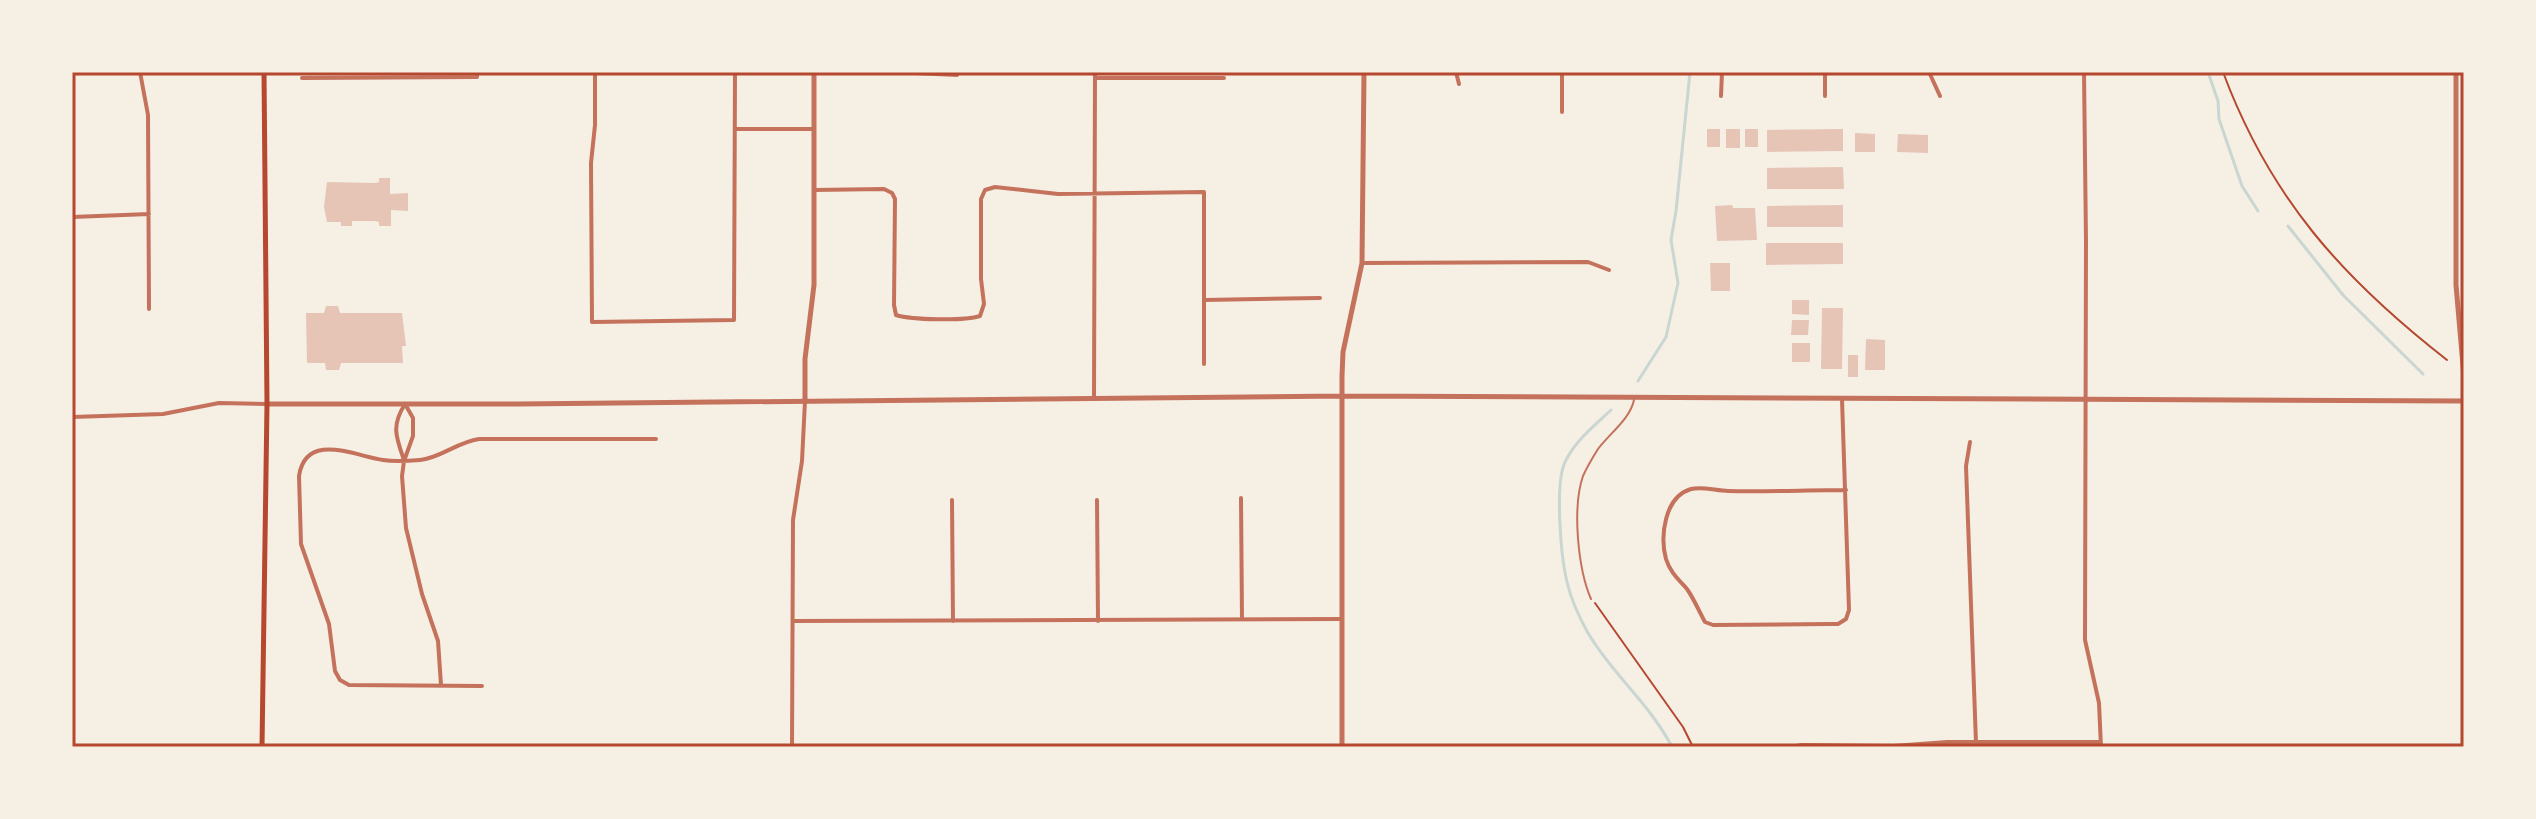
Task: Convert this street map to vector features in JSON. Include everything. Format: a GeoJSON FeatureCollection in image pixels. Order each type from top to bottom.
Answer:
{"type":"FeatureCollection","features":[{"type":"Feature","properties":{"kind":"main road"},"geometry":{"type":"LineString","coordinates":[[262,747],[267,404],[264,72]]}},
{"type":"Feature","properties":{"kind":"street"},"geometry":{"type":"LineString","coordinates":[[140,72],[148,115],[149,309]]}},
{"type":"Feature","properties":{"kind":"street"},"geometry":{"type":"LineString","coordinates":[[595,72],[591,163],[592,322],[734,320],[735,72]]}},
{"type":"Feature","properties":{"kind":"street"},"geometry":{"type":"LineString","coordinates":[[792,747],[793,520],[802,461],[805,359],[814,285],[814,72]]}},
{"type":"Feature","properties":{"kind":"street"},"geometry":{"type":"LineString","coordinates":[[894,72],[957,75],[957,72]]}},
{"type":"Feature","properties":{"kind":"street"},"geometry":{"type":"LineString","coordinates":[[1342,747],[1343,352],[1362,263],[1364,72]]}},
{"type":"Feature","properties":{"kind":"street"},"geometry":{"type":"LineString","coordinates":[[1456,72],[1459,84]]}},
{"type":"Feature","properties":{"kind":"street"},"geometry":{"type":"LineString","coordinates":[[1562,72],[1562,112]]}},
{"type":"Feature","properties":{"kind":"street"},"geometry":{"type":"LineString","coordinates":[[1721,96],[1722,72]]}},
{"type":"Feature","properties":{"kind":"street"},"geometry":{"type":"LineString","coordinates":[[1825,72],[1825,96]]}},
{"type":"Feature","properties":{"kind":"street"},"geometry":{"type":"LineString","coordinates":[[1929,72],[1940,96]]}},
{"type":"Feature","properties":{"kind":"street"},"geometry":{"type":"LineString","coordinates":[[1789,747],[1947,742],[2101,745],[2099,703],[2085,640],[2084,73],[2135,72]]}},
{"type":"Feature","properties":{"kind":"street"},"geometry":{"type":"LineString","coordinates":[[2456,72],[2456,295],[2462,336],[2464,391]]}},
{"type":"Feature","properties":{"kind":"street"},"geometry":{"type":"LineString","coordinates":[[302,78],[477,74]]}},
{"type":"Feature","properties":{"kind":"street"},"geometry":{"type":"LineString","coordinates":[[1094,399],[1095,75],[1224,78]]}},
{"type":"Feature","properties":{"kind":"street"},"geometry":{"type":"LineString","coordinates":[[735,129],[813,129]]}},
{"type":"Feature","properties":{"kind":"street"},"geometry":{"type":"LineString","coordinates":[[814,190],[884,189],[892,193],[895,199],[896,315],[907,318],[970,319],[980,316],[984,304],[981,199],[985,190],[995,187],[1058,194],[1204,192],[1204,364]]}},
{"type":"Feature","properties":{"kind":"street"},"geometry":{"type":"LineString","coordinates":[[72,217],[149,214]]}},
{"type":"Feature","properties":{"kind":"street"},"geometry":{"type":"LineString","coordinates":[[1362,263],[1588,262],[1609,270]]}},
{"type":"Feature","properties":{"kind":"street"},"geometry":{"type":"LineString","coordinates":[[1204,300],[1320,298]]}},
{"type":"Feature","properties":{"kind":"street"},"geometry":{"type":"LineString","coordinates":[[72,417],[163,414],[219,403],[1342,396],[2464,401]]}},
{"type":"Feature","properties":{"kind":"street"},"geometry":{"type":"LineString","coordinates":[[1842,399],[1846,490],[1849,610],[1846,619],[1838,624],[1713,625],[1705,622],[1687,589],[1673,576],[1662,536],[1671,507],[1692,489],[1846,490]]}},
{"type":"Feature","properties":{"kind":"street"},"geometry":{"type":"LineString","coordinates":[[405,404],[413,418],[413,436],[402,476],[406,528],[422,594],[438,641],[441,685]]}},
{"type":"Feature","properties":{"kind":"street"},"geometry":{"type":"LineString","coordinates":[[404,461],[396,436],[396,418],[405,404]]}},
{"type":"Feature","properties":{"kind":"street"},"geometry":{"type":"LineString","coordinates":[[482,686],[349,685],[340,680],[335,671],[329,624],[301,544],[299,476],[307,456],[335,450],[381,460],[404,461],[423,460],[466,441],[479,439],[656,439]]}},
{"type":"Feature","properties":{"kind":"street"},"geometry":{"type":"LineString","coordinates":[[1970,442],[1966,466],[1976,743]]}},
{"type":"Feature","properties":{"kind":"street"},"geometry":{"type":"LineString","coordinates":[[1241,498],[1242,619]]}},
{"type":"Feature","properties":{"kind":"street"},"geometry":{"type":"LineString","coordinates":[[952,500],[953,621]]}},
{"type":"Feature","properties":{"kind":"street"},"geometry":{"type":"LineString","coordinates":[[1097,500],[1098,621]]}},
{"type":"Feature","properties":{"kind":"street"},"geometry":{"type":"LineString","coordinates":[[2464,517],[2464,554]]}},
{"type":"Feature","properties":{"kind":"street"},"geometry":{"type":"LineString","coordinates":[[793,621],[1342,619]]}},
{"type":"Feature","properties":{"kind":"lane"},"geometry":{"type":"LineString","coordinates":[[1591,599],[1581,566],[1579,499],[1584,476],[1597,451],[1632,410],[1635,398]]}},
{"type":"Feature","properties":{"kind":"path"},"geometry":{"type":"LineString","coordinates":[[2223,72],[2256,149],[2291,204],[2359,286],[2447,360]]}},
{"type":"Feature","properties":{"kind":"path"},"geometry":{"type":"LineString","coordinates":[[1591,599],[1677,718],[1693,747]]}},
{"type":"Feature","properties":{"kind":"building"},"geometry":{"type":"Polygon","coordinates":[[[1707,129],[1720,129],[1720,147],[1707,147],[1707,129]]]}},
{"type":"Feature","properties":{"kind":"building"},"geometry":{"type":"Polygon","coordinates":[[[1726,129],[1740,129],[1740,148],[1726,148],[1726,129]]]}},
{"type":"Feature","properties":{"kind":"building"},"geometry":{"type":"Polygon","coordinates":[[[1745,129],[1758,129],[1758,147],[1745,147],[1745,129]]]}},
{"type":"Feature","properties":{"kind":"building"},"geometry":{"type":"Polygon","coordinates":[[[1843,129],[1843,151],[1767,152],[1767,130],[1843,129]]]}},
{"type":"Feature","properties":{"kind":"building"},"geometry":{"type":"Polygon","coordinates":[[[1855,133],[1875,134],[1875,152],[1855,152],[1855,133]]]}},
{"type":"Feature","properties":{"kind":"building"},"geometry":{"type":"Polygon","coordinates":[[[1898,134],[1928,135],[1928,153],[1897,152],[1898,134]]]}},
{"type":"Feature","properties":{"kind":"building"},"geometry":{"type":"Polygon","coordinates":[[[1843,167],[1844,189],[1767,189],[1767,168],[1843,167]]]}},
{"type":"Feature","properties":{"kind":"building"},"geometry":{"type":"Polygon","coordinates":[[[379,178],[390,178],[390,194],[408,193],[408,211],[391,210],[391,226],[379,226],[379,222],[375,221],[352,221],[352,226],[327,222],[324,207],[327,182],[375,183],[379,182],[379,178]]]}},
{"type":"Feature","properties":{"kind":"building"},"geometry":{"type":"Polygon","coordinates":[[[1732,205],[1733,208],[1755,208],[1757,240],[1717,241],[1715,206],[1732,205]]]}},
{"type":"Feature","properties":{"kind":"building"},"geometry":{"type":"Polygon","coordinates":[[[1843,205],[1843,227],[1767,227],[1767,206],[1843,205]]]}},
{"type":"Feature","properties":{"kind":"building"},"geometry":{"type":"Polygon","coordinates":[[[1766,243],[1843,243],[1843,264],[1766,265],[1766,243]]]}},
{"type":"Feature","properties":{"kind":"building"},"geometry":{"type":"Polygon","coordinates":[[[1710,263],[1730,263],[1730,291],[1711,291],[1710,263]]]}},
{"type":"Feature","properties":{"kind":"building"},"geometry":{"type":"Polygon","coordinates":[[[1792,300],[1809,300],[1809,315],[1792,314],[1792,300]]]}},
{"type":"Feature","properties":{"kind":"building"},"geometry":{"type":"Polygon","coordinates":[[[326,306],[338,306],[340,313],[402,313],[406,346],[402,346],[403,363],[341,363],[339,370],[326,370],[325,363],[307,363],[306,313],[324,313],[326,306]]]}},
{"type":"Feature","properties":{"kind":"building"},"geometry":{"type":"Polygon","coordinates":[[[1822,308],[1843,308],[1842,369],[1821,369],[1822,308]]]}},
{"type":"Feature","properties":{"kind":"building"},"geometry":{"type":"Polygon","coordinates":[[[1792,320],[1809,320],[1808,335],[1791,335],[1792,320]]]}},
{"type":"Feature","properties":{"kind":"building"},"geometry":{"type":"Polygon","coordinates":[[[1866,339],[1885,340],[1885,370],[1865,370],[1866,339]]]}},
{"type":"Feature","properties":{"kind":"building"},"geometry":{"type":"Polygon","coordinates":[[[1792,343],[1810,343],[1810,362],[1792,362],[1792,343]]]}},
{"type":"Feature","properties":{"kind":"building"},"geometry":{"type":"Polygon","coordinates":[[[1848,355],[1858,355],[1858,377],[1848,377],[1848,355]]]}},
{"type":"Feature","properties":{"kind":"waterway"},"geometry":{"type":"LineString","coordinates":[[1638,381],[1666,337],[1678,283],[1671,240],[1690,72]]}},
{"type":"Feature","properties":{"kind":"waterway"},"geometry":{"type":"LineString","coordinates":[[2208,72],[2218,101],[2219,119],[2242,186],[2258,211]]}},
{"type":"Feature","properties":{"kind":"waterway"},"geometry":{"type":"LineString","coordinates":[[2288,226],[2343,295],[2423,374]]}},
{"type":"Feature","properties":{"kind":"waterway"},"geometry":{"type":"LineString","coordinates":[[1611,410],[1575,445],[1562,470],[1560,520],[1565,570],[1573,601],[1588,633],[1653,717],[1672,747]]}}]}
